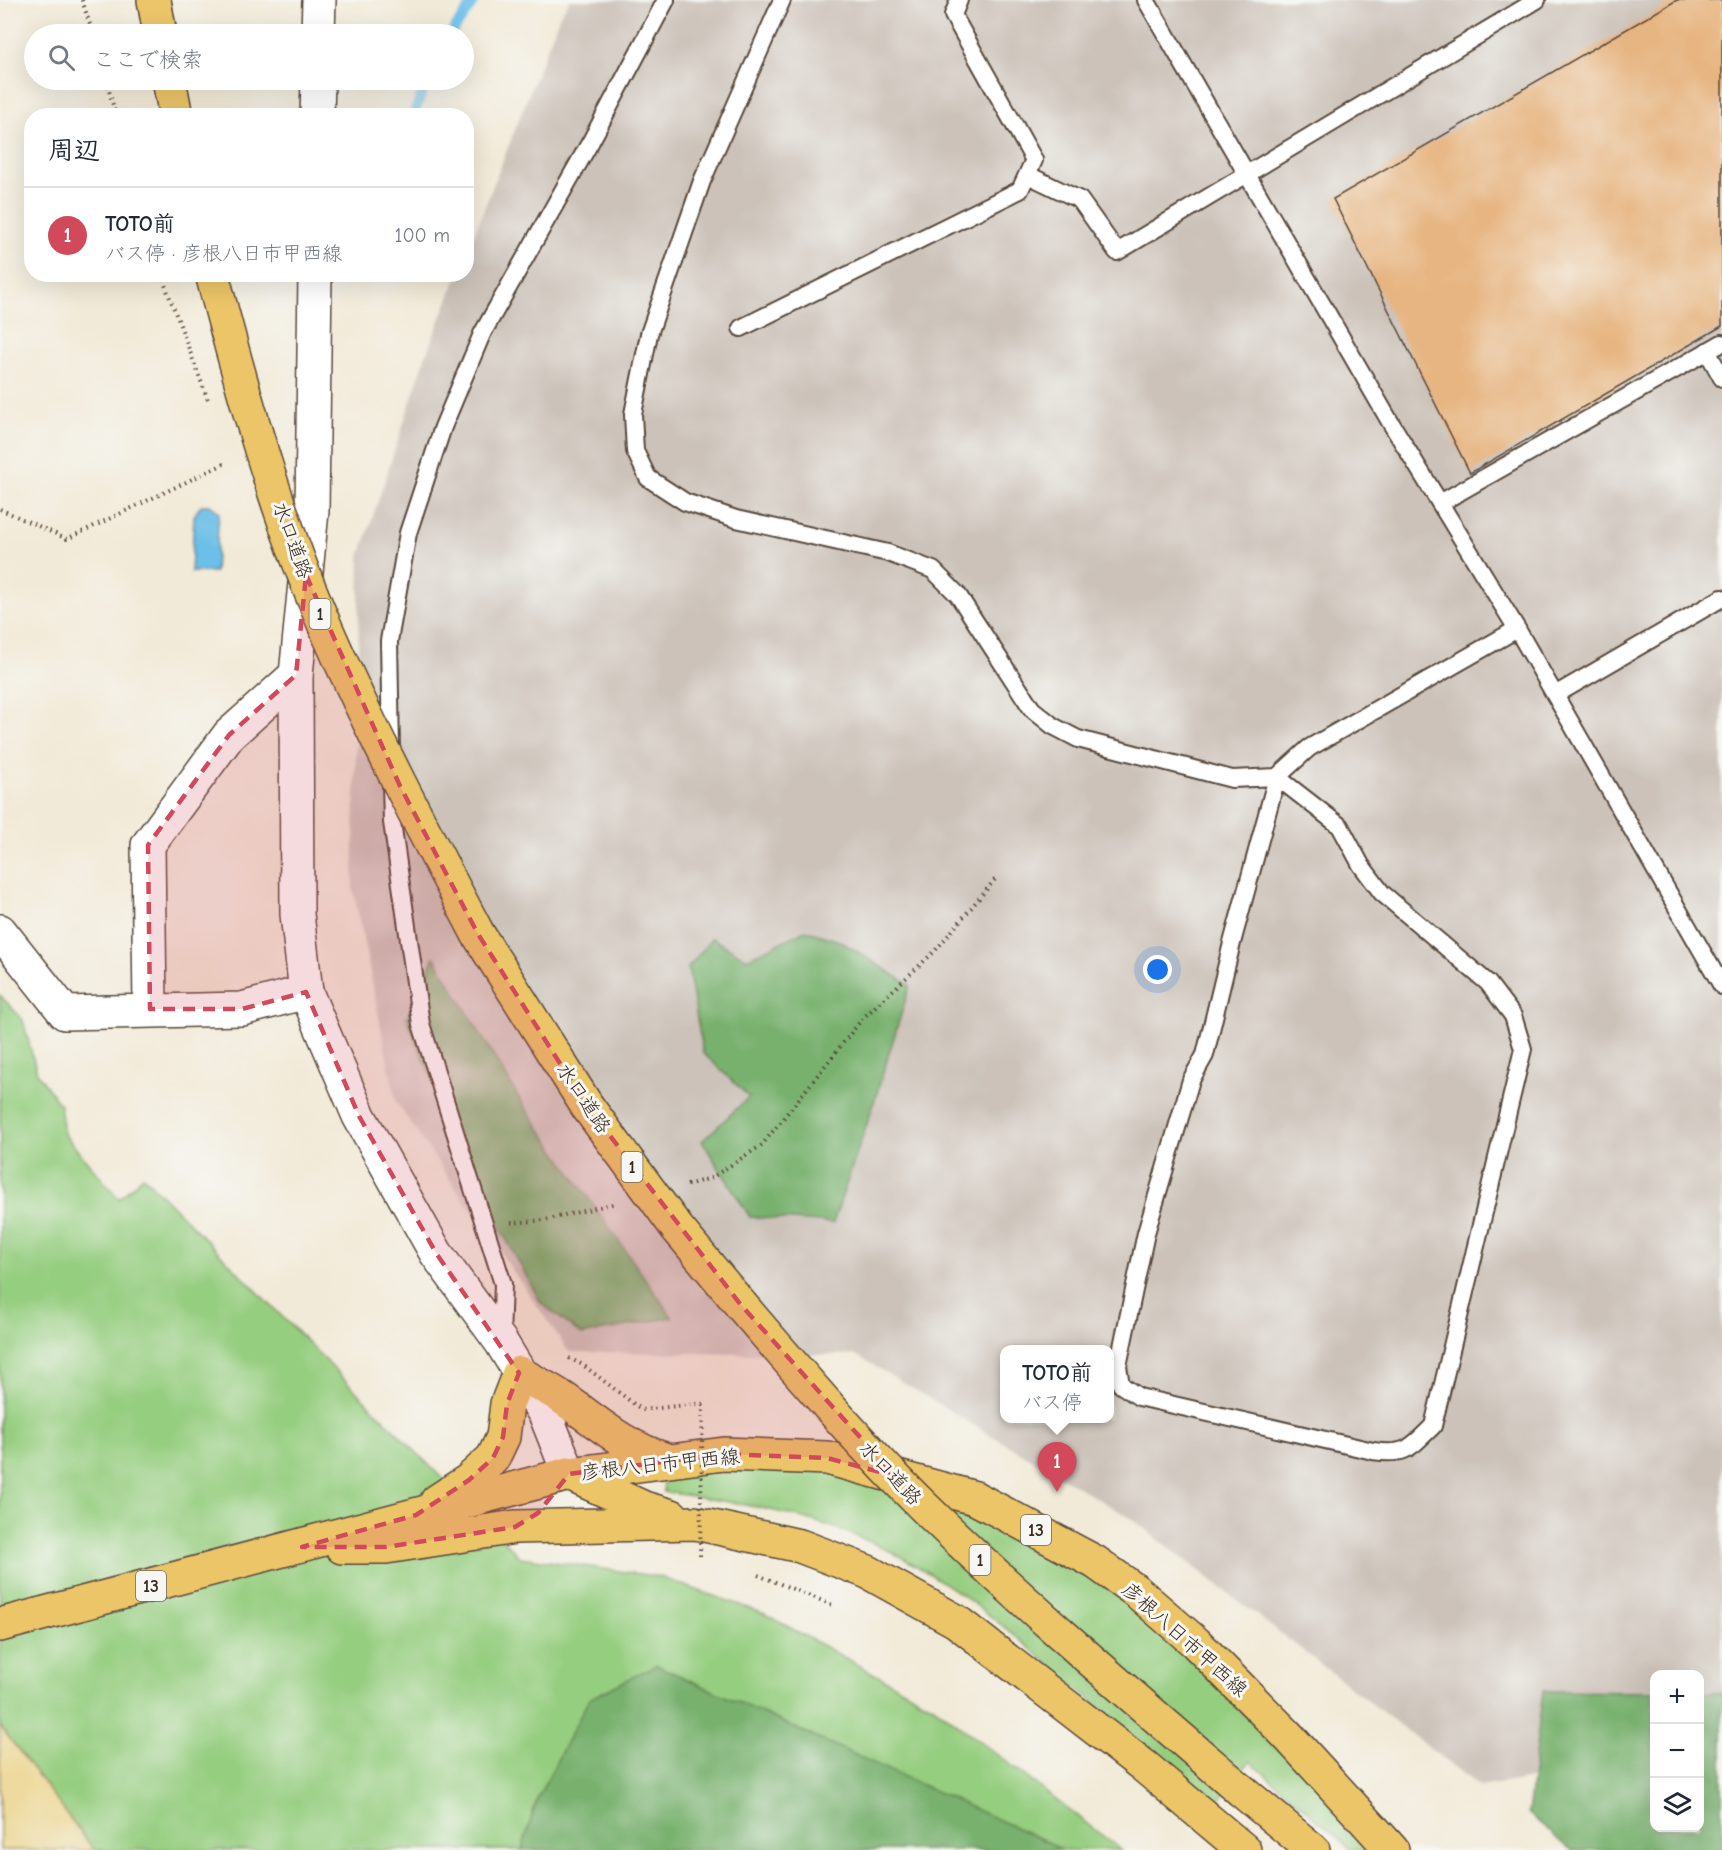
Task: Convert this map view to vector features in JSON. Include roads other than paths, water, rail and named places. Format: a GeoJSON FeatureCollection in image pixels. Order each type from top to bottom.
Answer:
{"type":"FeatureCollection","features":[{"type":"Feature","properties":{"kind":"main road"},"geometry":{"type":"LineString","coordinates":[[154,0],[158,24]]}},
{"type":"Feature","properties":{"kind":"main road"},"geometry":{"type":"LineString","coordinates":[[171,90],[174,108]]}},
{"type":"Feature","properties":{"kind":"main road","name":"水口道路"},"geometry":{"type":"LineString","coordinates":[[214,282],[251,422],[319,611],[400,786],[478,934],[587,1106],[677,1228],[741,1305],[837,1417],[923,1506],[1047,1623],[1313,1850]]}},
{"type":"Feature","properties":{"kind":"main road"},"geometry":{"type":"LineString","coordinates":[[519,1373],[563,1399],[611,1435],[642,1453],[669,1461]]}},
{"type":"Feature","properties":{"kind":"main road","name":"13"},"geometry":{"type":"LineString","coordinates":[[478,1488],[503,1437],[507,1404],[519,1373]]}},
{"type":"Feature","properties":{"kind":"main road","name":"彦根八日市甲西線"},"geometry":{"type":"LineString","coordinates":[[0,1625],[416,1515],[478,1488],[724,1454],[827,1458],[975,1498],[1085,1556],[1136,1591],[1196,1643],[1288,1736],[1392,1850]]}},
{"type":"Feature","properties":{"kind":"main road","name":"13"},"geometry":{"type":"LineString","coordinates":[[515,1527],[538,1513],[569,1474],[644,1508],[695,1523]]}},
{"type":"Feature","properties":{"kind":"main road","name":"彦根八日市甲西線"},"geometry":{"type":"LineString","coordinates":[[302,1547],[386,1547],[515,1527],[695,1523],[810,1550],[868,1572],[956,1621],[1144,1766],[1244,1850]]}},
{"type":"Feature","properties":{"kind":"street"},"geometry":{"type":"LineString","coordinates":[[318,24],[319,0]]}},
{"type":"Feature","properties":{"kind":"street"},"geometry":{"type":"LineString","coordinates":[[317,108],[318,90]]}},
{"type":"Feature","properties":{"kind":"street"},"geometry":{"type":"LineString","coordinates":[[315,282],[312,511],[296,675],[297,914],[306,992],[359,1116],[436,1253],[501,1342],[546,1416],[569,1474]]}},
{"type":"Feature","properties":{"kind":"street"},"geometry":{"type":"LineString","coordinates":[[150,1009],[148,845],[229,735],[296,675]]}},
{"type":"Feature","properties":{"kind":"street"},"geometry":{"type":"LineString","coordinates":[[0,931],[65,1013],[150,1009],[242,1009],[306,992]]}},
{"type":"Feature","properties":{"kind":"lane"},"geometry":{"type":"LineString","coordinates":[[501,1342],[503,1284],[420,1024],[392,822],[389,641],[408,533],[443,427],[482,334],[591,141],[666,0]]}},
{"type":"Feature","properties":{"kind":"lane"},"geometry":{"type":"LineString","coordinates":[[782,0],[702,181],[649,334],[633,414],[634,451],[648,478],[685,501],[736,519],[888,553],[933,570],[958,595],[1032,709],[1053,726],[1077,739],[1232,779],[1277,777],[1340,826],[1361,865],[1382,893],[1488,983],[1513,1017],[1522,1040],[1523,1049],[1432,1426],[1409,1450],[1394,1454],[1138,1397],[1121,1385],[1118,1366],[1146,1233],[1191,1080],[1205,1054],[1277,777],[1309,748],[1517,629]]}},
{"type":"Feature","properties":{"kind":"lane"},"geometry":{"type":"LineString","coordinates":[[741,328],[1020,190],[1034,160],[953,15],[959,0]]}},
{"type":"Feature","properties":{"kind":"lane"},"geometry":{"type":"LineString","coordinates":[[1146,0],[1389,420],[1517,629],[1720,980]]}},
{"type":"Feature","properties":{"kind":"lane"},"geometry":{"type":"LineString","coordinates":[[1028,175],[1080,200],[1117,252],[1537,0]]}},
{"type":"Feature","properties":{"kind":"lane"},"geometry":{"type":"LineString","coordinates":[[1440,503],[1722,343]]}},
{"type":"Feature","properties":{"kind":"lane"},"geometry":{"type":"LineString","coordinates":[[1707,351],[1722,378]]}},
{"type":"Feature","properties":{"kind":"lane"},"geometry":{"type":"LineString","coordinates":[[1555,695],[1722,598]]}},
{"type":"Feature","properties":{"kind":"water"},"geometry":{"type":"Polygon","coordinates":[[[201,505],[210,505],[219,512],[215,572],[191,572],[194,516],[201,505]]]}},
{"type":"Feature","properties":{"kind":"waterway"},"geometry":{"type":"LineString","coordinates":[[458,24],[475,0]]}},
{"type":"Feature","properties":{"kind":"waterway"},"geometry":{"type":"LineString","coordinates":[[416,108],[423,90]]}},
{"type":"Feature","properties":{"kind":"place","name":"TOTO前"},"geometry":{"type":"Point","coordinates":[1057,1492]}}]}
